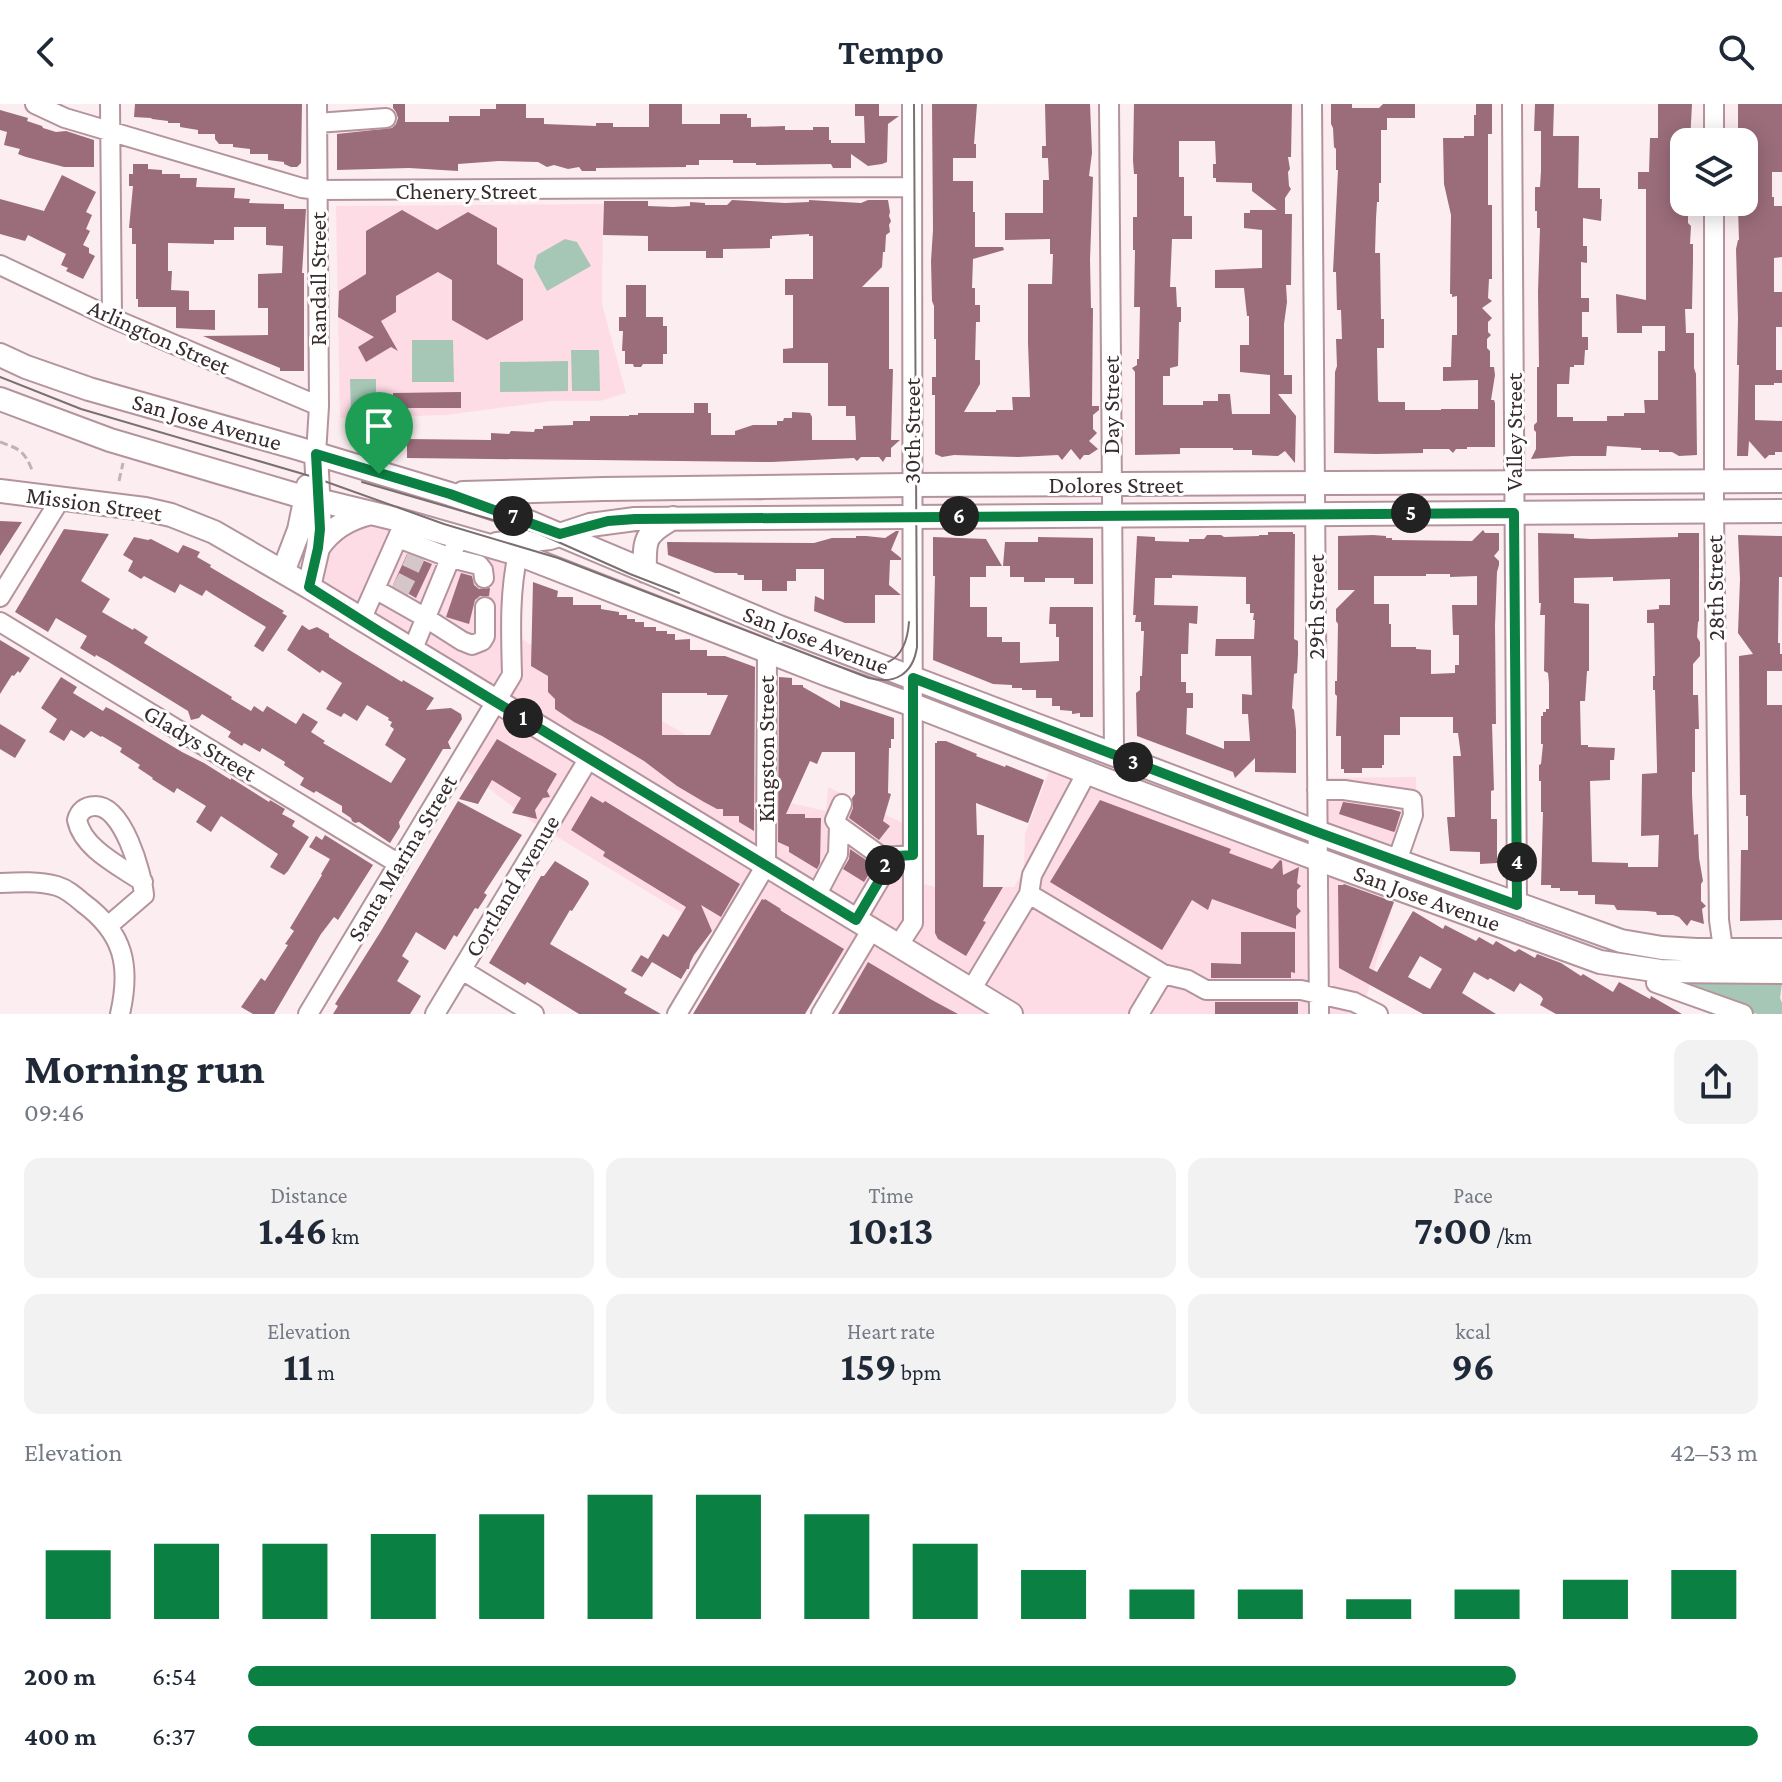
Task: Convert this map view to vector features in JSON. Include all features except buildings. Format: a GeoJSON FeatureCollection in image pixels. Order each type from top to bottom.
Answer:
{"type":"FeatureCollection","features":[{"type":"Feature","properties":{"kind":"main road","name":"San Jose Avenue"},"geometry":{"type":"LineString","coordinates":[[0,355],[89,389],[450,494],[560,534],[779,627],[1317,832],[1621,941],[1673,949],[1782,950]]}},
{"type":"Feature","properties":{"kind":"main road","name":"San Jose Avenue"},"geometry":{"type":"LineString","coordinates":[[0,399],[110,440],[371,513],[400,541],[459,537],[518,554],[767,652],[1600,962],[1660,971],[1782,972]]}},
{"type":"Feature","properties":{"kind":"main road","name":"Randall Street"},"geometry":{"type":"LineString","coordinates":[[283,572],[312,498],[316,454]]}},
{"type":"Feature","properties":{"kind":"main road","name":"Dolores Street"},"geometry":{"type":"LineString","coordinates":[[450,494],[912,485],[1782,481]]}},
{"type":"Feature","properties":{"kind":"main road"},"geometry":{"type":"LineString","coordinates":[[723,489],[723,519]]}},
{"type":"Feature","properties":{"kind":"main road","name":"Mission Street"},"geometry":{"type":"LineString","coordinates":[[0,491],[145,509],[171,515],[214,532],[1011,1014]]}},
{"type":"Feature","properties":{"kind":"main road","name":"Randall Street"},"geometry":{"type":"LineString","coordinates":[[309,587],[320,529],[312,498]]}},
{"type":"Feature","properties":{"kind":"main road","name":"Dolores Street"},"geometry":{"type":"LineString","coordinates":[[484,544],[550,538],[608,521],[673,518],[1782,511]]}},
{"type":"Feature","properties":{"kind":"main road"},"geometry":{"type":"LineString","coordinates":[[318,548],[337,527],[371,513]]}},
{"type":"Feature","properties":{"kind":"main road"},"geometry":{"type":"LineString","coordinates":[[645,571],[646,542],[653,529],[673,518]]}},
{"type":"Feature","properties":{"kind":"street","name":"Chenery Street"},"geometry":{"type":"LineString","coordinates":[[35,104],[65,118],[110,132],[318,190],[911,187]]}},
{"type":"Feature","properties":{"kind":"street"},"geometry":{"type":"LineString","coordinates":[[110,104],[112,318]]}},
{"type":"Feature","properties":{"kind":"street","name":"30th Street"},"geometry":{"type":"LineString","coordinates":[[898,946],[913,923],[912,104]]}},
{"type":"Feature","properties":{"kind":"street","name":"Day Street"},"geometry":{"type":"LineString","coordinates":[[1109,104],[1114,754]]}},
{"type":"Feature","properties":{"kind":"street","name":"29th Street"},"geometry":{"type":"LineString","coordinates":[[1312,104],[1319,1014]]}},
{"type":"Feature","properties":{"kind":"street","name":"Valley Street"},"geometry":{"type":"LineString","coordinates":[[1512,104],[1517,905]]}},
{"type":"Feature","properties":{"kind":"street"},"geometry":{"type":"LineString","coordinates":[[1714,104],[1714,128]]}},
{"type":"Feature","properties":{"kind":"street"},"geometry":{"type":"LineString","coordinates":[[317,113],[386,118]]}},
{"type":"Feature","properties":{"kind":"street","name":"Randall Street"},"geometry":{"type":"LineString","coordinates":[[316,454],[319,406],[317,113]]}},
{"type":"Feature","properties":{"kind":"street","name":"28th Street"},"geometry":{"type":"LineString","coordinates":[[1714,216],[1719,920],[1727,972]]}},
{"type":"Feature","properties":{"kind":"street","name":"Arlington Street"},"geometry":{"type":"LineString","coordinates":[[0,265],[112,318],[319,406]]}},
{"type":"Feature","properties":{"kind":"street"},"geometry":{"type":"LineString","coordinates":[[379,474],[382,428]]}},
{"type":"Feature","properties":{"kind":"street"},"geometry":{"type":"LineString","coordinates":[[0,597],[61,498]]}},
{"type":"Feature","properties":{"kind":"street"},"geometry":{"type":"LineString","coordinates":[[412,651],[426,618],[426,596],[459,537]]}},
{"type":"Feature","properties":{"kind":"street"},"geometry":{"type":"LineString","coordinates":[[361,620],[384,581],[400,541],[442,567],[479,565],[484,578]]}},
{"type":"Feature","properties":{"kind":"street","name":"Santa Marina Street"},"geometry":{"type":"LineString","coordinates":[[308,1014],[512,675],[513,587],[518,554]]}},
{"type":"Feature","properties":{"kind":"street"},"geometry":{"type":"LineString","coordinates":[[384,581],[426,618],[472,645],[482,641],[485,636],[485,607]]}},
{"type":"Feature","properties":{"kind":"street","name":"Gladys Street"},"geometry":{"type":"LineString","coordinates":[[0,622],[399,864]]}},
{"type":"Feature","properties":{"kind":"street","name":"Kingston Street"},"geometry":{"type":"LineString","coordinates":[[766,865],[767,652]]}},
{"type":"Feature","properties":{"kind":"street","name":"Cortland Avenue"},"geometry":{"type":"LineString","coordinates":[[435,1014],[589,758]]}},
{"type":"Feature","properties":{"kind":"street"},"geometry":{"type":"LineString","coordinates":[[971,990],[1029,894],[1032,875],[1087,772]]}},
{"type":"Feature","properties":{"kind":"street"},"geometry":{"type":"LineString","coordinates":[[1317,790],[1344,790],[1412,800],[1413,815],[1397,861]]}},
{"type":"Feature","properties":{"kind":"street"},"geometry":{"type":"LineString","coordinates":[[821,1014],[864,924],[886,869],[882,857],[839,826],[835,820],[842,804]]}},
{"type":"Feature","properties":{"kind":"street"},"geometry":{"type":"LineString","coordinates":[[816,896],[838,854],[839,826]]}},
{"type":"Feature","properties":{"kind":"street"},"geometry":{"type":"LineString","coordinates":[[882,857],[913,855]]}},
{"type":"Feature","properties":{"kind":"street"},"geometry":{"type":"LineString","coordinates":[[677,1014],[766,865]]}},
{"type":"Feature","properties":{"kind":"street"},"geometry":{"type":"LineString","coordinates":[[108,926],[144,895],[143,882]]}},
{"type":"Feature","properties":{"kind":"street"},"geometry":{"type":"LineString","coordinates":[[0,883],[60,887],[91,909],[108,926],[121,952],[126,978],[120,1014]]}},
{"type":"Feature","properties":{"kind":"street"},"geometry":{"type":"LineString","coordinates":[[1029,894],[1163,974],[1188,980],[1206,990],[1301,990],[1354,1002],[1378,1014]]}},
{"type":"Feature","properties":{"kind":"street"},"geometry":{"type":"LineString","coordinates":[[462,970],[534,1014]]}},
{"type":"Feature","properties":{"kind":"street"},"geometry":{"type":"LineString","coordinates":[[1139,1014],[1163,974]]}},
{"type":"Feature","properties":{"kind":"street"},"geometry":{"type":"LineString","coordinates":[[1656,983],[1743,1014]]}},
{"type":"Feature","properties":{"kind":"path"},"geometry":{"type":"LineString","coordinates":[[0,442],[21,450],[32,470]]}},
{"type":"Feature","properties":{"kind":"path"},"geometry":{"type":"LineString","coordinates":[[119,481],[124,460]]}},
{"type":"Feature","properties":{"kind":"shaded area"},"geometry":{"type":"Polygon","coordinates":[[[603,204],[602,304],[626,393],[600,401],[552,401],[446,415],[340,418],[336,206],[603,204]]]}},
{"type":"Feature","properties":{"kind":"shaded area"},"geometry":{"type":"Polygon","coordinates":[[[371,513],[510,553],[511,633],[765,781],[771,799],[826,811],[828,787],[913,828],[913,881],[935,887],[1014,887],[1024,869],[1025,834],[1054,759],[1317,858],[1317,778],[1416,777],[1412,839],[1364,1005],[1378,1014],[889,1014],[845,989],[836,1006],[531,821],[459,765],[497,703],[309,587],[318,548],[371,513]]]}},
{"type":"Feature","properties":{"kind":"green space"},"geometry":{"type":"Polygon","coordinates":[[[565,239],[577,242],[591,266],[547,291],[534,267],[537,255],[565,239]]]}},
{"type":"Feature","properties":{"kind":"green space"},"geometry":{"type":"Polygon","coordinates":[[[412,340],[453,340],[454,382],[412,382],[412,340]]]}},
{"type":"Feature","properties":{"kind":"green space"},"geometry":{"type":"Polygon","coordinates":[[[571,350],[599,350],[600,391],[572,391],[571,350]]]}},
{"type":"Feature","properties":{"kind":"green space"},"geometry":{"type":"Polygon","coordinates":[[[568,361],[568,391],[500,392],[500,362],[568,361]]]}},
{"type":"Feature","properties":{"kind":"green space"},"geometry":{"type":"Polygon","coordinates":[[[350,379],[376,379],[373,410],[351,410],[350,379]]]}},
{"type":"Feature","properties":{"kind":"green space"},"geometry":{"type":"Polygon","coordinates":[[[1657,978],[1782,983],[1782,1014],[1757,1014],[1657,978]]]}},
{"type":"Feature","properties":{"kind":"tunnel"},"geometry":{"type":"LineString","coordinates":[[406,557],[430,568]]}},
{"type":"Feature","properties":{"kind":"tunnel"},"geometry":{"type":"LineString","coordinates":[[395,581],[418,593]]}},
{"type":"Feature","properties":{"kind":"tram line"},"geometry":{"type":"LineString","coordinates":[[0,377],[81,409],[310,476],[444,524],[558,558],[869,678],[895,678],[907,671],[917,647],[914,104]]}},
{"type":"Feature","properties":{"kind":"tram line"},"geometry":{"type":"LineString","coordinates":[[362,482],[538,533],[679,593]]}},
{"type":"Feature","properties":{"kind":"tram line"},"geometry":{"type":"LineString","coordinates":[[846,659],[871,665],[890,661],[903,647],[909,622]]}},
{"type":"Feature","properties":{"kind":"route"},"geometry":{"type":"LineString","coordinates":[[316,454],[379,474],[450,494],[560,534],[608,521],[635,519],[1514,513],[1517,905],[913,678],[913,855],[882,857],[886,869],[856,920],[309,587],[320,529],[316,454]]}}]}
